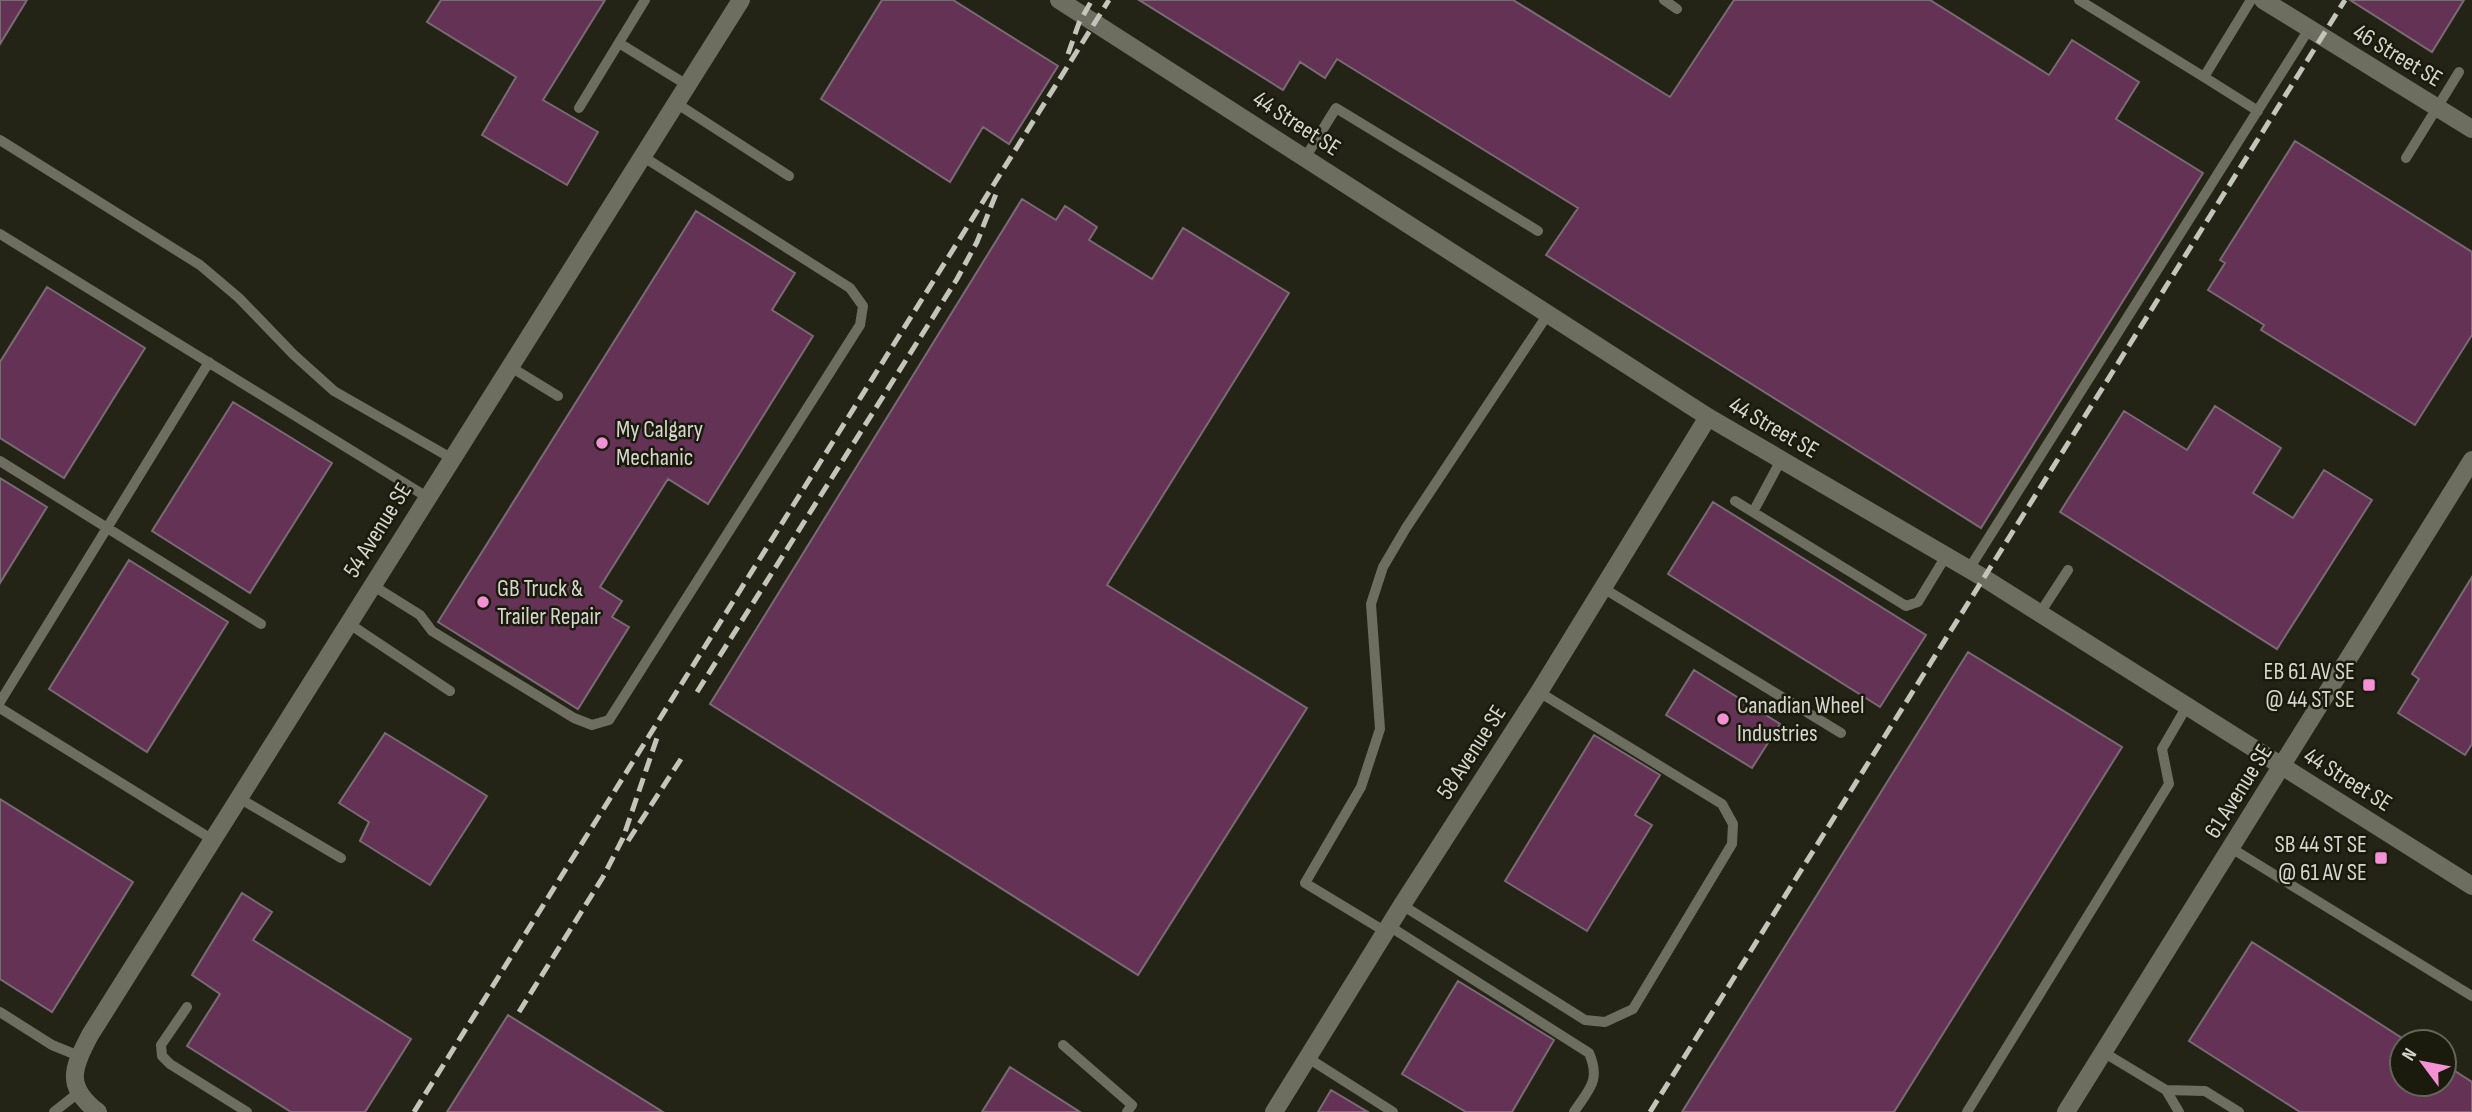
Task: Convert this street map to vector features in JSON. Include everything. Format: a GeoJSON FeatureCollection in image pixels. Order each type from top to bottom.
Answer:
{"type":"FeatureCollection","features":[{"type":"Feature","properties":{"kind":"street","name":"54 Avenue SE"},"geometry":{"type":"LineString","coordinates":[[78,1093],[73,1077],[79,1056],[90,1035],[741,0]]}},
{"type":"Feature","properties":{"kind":"street","name":"44 Street SE"},"geometry":{"type":"LineString","coordinates":[[1059,0],[1708,417],[1969,569],[2472,886]]}},
{"type":"Feature","properties":{"kind":"street","name":"46 Street SE"},"geometry":{"type":"LineString","coordinates":[[2263,0],[2472,129]]}},
{"type":"Feature","properties":{"kind":"street","name":"58 Avenue SE"},"geometry":{"type":"LineString","coordinates":[[1274,1112],[1402,905],[1539,692],[1708,417]]}},
{"type":"Feature","properties":{"kind":"street","name":"61 Avenue SE"},"geometry":{"type":"LineString","coordinates":[[2066,1112],[2472,460]]}},
{"type":"Feature","properties":{"kind":"street"},"geometry":{"type":"LineString","coordinates":[[78,1093],[98,1112]]}},
{"type":"Feature","properties":{"kind":"lane"},"geometry":{"type":"LineString","coordinates":[[579,108],[645,0]]}},
{"type":"Feature","properties":{"kind":"lane"},"geometry":{"type":"LineString","coordinates":[[1664,0],[1677,9]]}},
{"type":"Feature","properties":{"kind":"lane"},"geometry":{"type":"LineString","coordinates":[[2079,0],[2258,111]]}},
{"type":"Feature","properties":{"kind":"lane"},"geometry":{"type":"LineString","coordinates":[[2204,77],[2251,0]]}},
{"type":"Feature","properties":{"kind":"lane"},"geometry":{"type":"LineString","coordinates":[[1969,569],[2309,29]]}},
{"type":"Feature","properties":{"kind":"lane"},"geometry":{"type":"LineString","coordinates":[[619,43],[687,85]]}},
{"type":"Feature","properties":{"kind":"lane"},"geometry":{"type":"LineString","coordinates":[[2406,158],[2459,72]]}},
{"type":"Feature","properties":{"kind":"lane"},"geometry":{"type":"LineString","coordinates":[[676,103],[789,176]]}},
{"type":"Feature","properties":{"kind":"lane"},"geometry":{"type":"LineString","coordinates":[[1305,158],[1336,108],[1538,232]]}},
{"type":"Feature","properties":{"kind":"lane"},"geometry":{"type":"LineString","coordinates":[[0,141],[200,265],[239,298],[293,355],[334,391],[451,458]]}},
{"type":"Feature","properties":{"kind":"lane"},"geometry":{"type":"LineString","coordinates":[[372,585],[420,615],[432,631],[574,718],[592,725],[609,720],[860,325],[863,306],[850,288],[642,156]]}},
{"type":"Feature","properties":{"kind":"lane"},"geometry":{"type":"LineString","coordinates":[[0,234],[427,497]]}},
{"type":"Feature","properties":{"kind":"lane"},"geometry":{"type":"LineString","coordinates":[[1548,314],[1383,567],[1371,604],[1380,729],[1361,787],[1306,883],[1388,929],[1589,1053],[1595,1077],[1574,1112]]}},
{"type":"Feature","properties":{"kind":"lane"},"geometry":{"type":"LineString","coordinates":[[0,702],[209,362]]}},
{"type":"Feature","properties":{"kind":"lane"},"geometry":{"type":"LineString","coordinates":[[509,366],[558,396]]}},
{"type":"Feature","properties":{"kind":"lane"},"geometry":{"type":"LineString","coordinates":[[1753,512],[1781,460]]}},
{"type":"Feature","properties":{"kind":"lane"},"geometry":{"type":"LineString","coordinates":[[0,461],[261,624]]}},
{"type":"Feature","properties":{"kind":"lane"},"geometry":{"type":"LineString","coordinates":[[1735,501],[1906,607],[1918,602],[1946,556]]}},
{"type":"Feature","properties":{"kind":"lane"},"geometry":{"type":"LineString","coordinates":[[2040,613],[2068,570]]}},
{"type":"Feature","properties":{"kind":"lane"},"geometry":{"type":"LineString","coordinates":[[1603,588],[1841,733]]}},
{"type":"Feature","properties":{"kind":"lane"},"geometry":{"type":"LineString","coordinates":[[348,624],[450,691]]}},
{"type":"Feature","properties":{"kind":"lane"},"geometry":{"type":"LineString","coordinates":[[1402,905],[1585,1020],[1605,1022],[1633,1009],[1732,844],[1733,824],[1722,804],[1539,692]]}},
{"type":"Feature","properties":{"kind":"lane"},"geometry":{"type":"LineString","coordinates":[[1966,1112],[2169,784],[2162,749],[2187,706]]}},
{"type":"Feature","properties":{"kind":"lane"},"geometry":{"type":"LineString","coordinates":[[0,708],[213,839]]}},
{"type":"Feature","properties":{"kind":"lane"},"geometry":{"type":"LineString","coordinates":[[239,798],[341,859]]}},
{"type":"Feature","properties":{"kind":"lane"},"geometry":{"type":"LineString","coordinates":[[2231,849],[2472,996]]}},
{"type":"Feature","properties":{"kind":"lane"},"geometry":{"type":"LineString","coordinates":[[187,1007],[161,1045],[162,1056],[170,1064],[247,1112]]}},
{"type":"Feature","properties":{"kind":"lane"},"geometry":{"type":"LineString","coordinates":[[0,1012],[52,1045],[79,1056]]}},
{"type":"Feature","properties":{"kind":"lane"},"geometry":{"type":"LineString","coordinates":[[1063,1045],[1132,1105],[1127,1112]]}},
{"type":"Feature","properties":{"kind":"lane"},"geometry":{"type":"LineString","coordinates":[[2104,1052],[2166,1090],[2179,1112]]}},
{"type":"Feature","properties":{"kind":"lane"},"geometry":{"type":"LineString","coordinates":[[1308,1058],[1393,1112]]}},
{"type":"Feature","properties":{"kind":"lane"},"geometry":{"type":"LineString","coordinates":[[2166,1090],[2205,1091],[2239,1112]]}},
{"type":"Feature","properties":{"kind":"lane"},"geometry":{"type":"LineString","coordinates":[[54,1112],[78,1093]]}},
{"type":"Feature","properties":{"kind":"building"},"geometry":{"type":"Polygon","coordinates":[[[0,0],[27,0],[0,44],[0,0]]]}},
{"type":"Feature","properties":{"kind":"building"},"geometry":{"type":"Polygon","coordinates":[[[441,0],[605,0],[543,100],[598,132],[567,185],[482,135],[516,77],[427,22],[441,0]]]}},
{"type":"Feature","properties":{"kind":"building"},"geometry":{"type":"Polygon","coordinates":[[[882,0],[953,0],[1058,66],[1009,144],[983,127],[950,182],[821,99],[882,0]]]}},
{"type":"Feature","properties":{"kind":"building"},"geometry":{"type":"Polygon","coordinates":[[[1139,0],[1513,0],[1670,97],[1734,0],[1930,0],[2049,75],[2072,40],[2139,82],[2116,119],[2203,173],[1981,528],[1546,255],[1578,208],[1337,59],[1325,78],[1300,62],[1283,90],[1139,0]]]}},
{"type":"Feature","properties":{"kind":"building"},"geometry":{"type":"Polygon","coordinates":[[[2350,0],[2464,0],[2432,52],[2350,0]]]}},
{"type":"Feature","properties":{"kind":"building"},"geometry":{"type":"Polygon","coordinates":[[[2295,141],[2472,252],[2472,335],[2415,425],[2261,330],[2264,325],[2208,290],[2225,263],[2220,260],[2295,141]]]}},
{"type":"Feature","properties":{"kind":"building"},"geometry":{"type":"Polygon","coordinates":[[[1022,199],[1056,220],[1065,206],[1097,227],[1089,240],[1152,279],[1183,228],[1289,293],[1107,585],[1307,708],[1138,975],[710,704],[1022,199]]]}},
{"type":"Feature","properties":{"kind":"building"},"geometry":{"type":"Polygon","coordinates":[[[696,211],[795,273],[772,310],[813,336],[708,504],[668,479],[600,587],[622,601],[612,617],[629,627],[578,709],[438,622],[696,211]]]}},
{"type":"Feature","properties":{"kind":"building"},"geometry":{"type":"Polygon","coordinates":[[[47,287],[145,348],[64,478],[0,438],[0,362],[47,287]]]}},
{"type":"Feature","properties":{"kind":"building"},"geometry":{"type":"Polygon","coordinates":[[[233,402],[332,463],[250,593],[152,531],[233,402]]]}},
{"type":"Feature","properties":{"kind":"building"},"geometry":{"type":"Polygon","coordinates":[[[2215,406],[2281,448],[2253,493],[2293,518],[2324,470],[2372,500],[2277,649],[2060,512],[2124,411],[2187,450],[2215,406]]]}},
{"type":"Feature","properties":{"kind":"building"},"geometry":{"type":"Polygon","coordinates":[[[0,478],[47,507],[0,583],[0,478]]]}},
{"type":"Feature","properties":{"kind":"building"},"geometry":{"type":"Polygon","coordinates":[[[1713,502],[1926,635],[1880,707],[1668,574],[1713,502]]]}},
{"type":"Feature","properties":{"kind":"building"},"geometry":{"type":"Polygon","coordinates":[[[129,560],[228,622],[147,752],[49,689],[129,560]]]}},
{"type":"Feature","properties":{"kind":"building"},"geometry":{"type":"Polygon","coordinates":[[[2472,577],[2472,744],[2465,755],[2398,713],[2419,679],[2412,674],[2472,577]]]}},
{"type":"Feature","properties":{"kind":"building"},"geometry":{"type":"Polygon","coordinates":[[[1968,652],[2122,747],[1894,1112],[1682,1112],[1968,652]]]}},
{"type":"Feature","properties":{"kind":"building","name":"Canadian Wheel Industries"},"geometry":{"type":"Polygon","coordinates":[[[1694,670],[1780,724],[1752,768],[1666,715],[1694,670]]]}},
{"type":"Feature","properties":{"kind":"building"},"geometry":{"type":"Polygon","coordinates":[[[385,733],[487,796],[430,885],[360,841],[369,822],[339,803],[385,733]]]}},
{"type":"Feature","properties":{"kind":"building"},"geometry":{"type":"Polygon","coordinates":[[[1594,735],[1660,775],[1635,815],[1652,825],[1587,931],[1505,881],[1594,735]]]}},
{"type":"Feature","properties":{"kind":"building"},"geometry":{"type":"Polygon","coordinates":[[[0,799],[133,882],[52,1012],[0,979],[0,799]]]}},
{"type":"Feature","properties":{"kind":"building"},"geometry":{"type":"Polygon","coordinates":[[[242,893],[272,912],[253,940],[411,1039],[365,1112],[291,1112],[187,1046],[220,994],[192,975],[242,893]]]}},
{"type":"Feature","properties":{"kind":"building"},"geometry":{"type":"Polygon","coordinates":[[[2252,942],[2388,1029],[2388,1098],[2458,1098],[2458,1073],[2472,1082],[2472,1112],[2300,1112],[2189,1041],[2252,942]]]}},
{"type":"Feature","properties":{"kind":"building"},"geometry":{"type":"Polygon","coordinates":[[[1458,981],[1554,1040],[1512,1112],[1466,1112],[1402,1074],[1458,981]]]}},
{"type":"Feature","properties":{"kind":"building"},"geometry":{"type":"Polygon","coordinates":[[[508,1015],[663,1112],[447,1112],[508,1015]]]}},
{"type":"Feature","properties":{"kind":"building"},"geometry":{"type":"Polygon","coordinates":[[[1010,1067],[1080,1112],[982,1112],[1010,1067]]]}},
{"type":"Feature","properties":{"kind":"building"},"geometry":{"type":"Polygon","coordinates":[[[1331,1090],[1368,1112],[1318,1112],[1331,1090]]]}},
{"type":"Feature","properties":{"kind":"railway"},"geometry":{"type":"LineString","coordinates":[[1068,54],[1079,23],[1092,0]]}},
{"type":"Feature","properties":{"kind":"railway"},"geometry":{"type":"LineString","coordinates":[[414,1112],[1109,0]]}},
{"type":"Feature","properties":{"kind":"railway"},"geometry":{"type":"LineString","coordinates":[[1650,1112],[2345,0]]}},
{"type":"Feature","properties":{"kind":"railway"},"geometry":{"type":"LineString","coordinates":[[697,692],[957,279],[977,242],[996,194]]}},
{"type":"Feature","properties":{"kind":"railway"},"geometry":{"type":"LineString","coordinates":[[519,1012],[603,877],[623,838],[659,732]]}},
{"type":"Feature","properties":{"kind":"railway"},"geometry":{"type":"LineString","coordinates":[[628,841],[681,759]]}},
{"type":"Feature","properties":{"kind":"place","name":"My Calgary Mechanic"},"geometry":{"type":"Point","coordinates":[602,443]}},
{"type":"Feature","properties":{"kind":"place","name":"GB Truck & Trailer Repair"},"geometry":{"type":"Point","coordinates":[483,602]}},
{"type":"Feature","properties":{"kind":"place","name":"EB 61 AV SE @ 44 ST SE"},"geometry":{"type":"Point","coordinates":[2369,685]}},
{"type":"Feature","properties":{"kind":"place","name":"Canadian Wheel Industries"},"geometry":{"type":"Point","coordinates":[1723,719]}},
{"type":"Feature","properties":{"kind":"place","name":"SB 44 ST SE @ 61 AV SE"},"geometry":{"type":"Point","coordinates":[2381,858]}}]}
